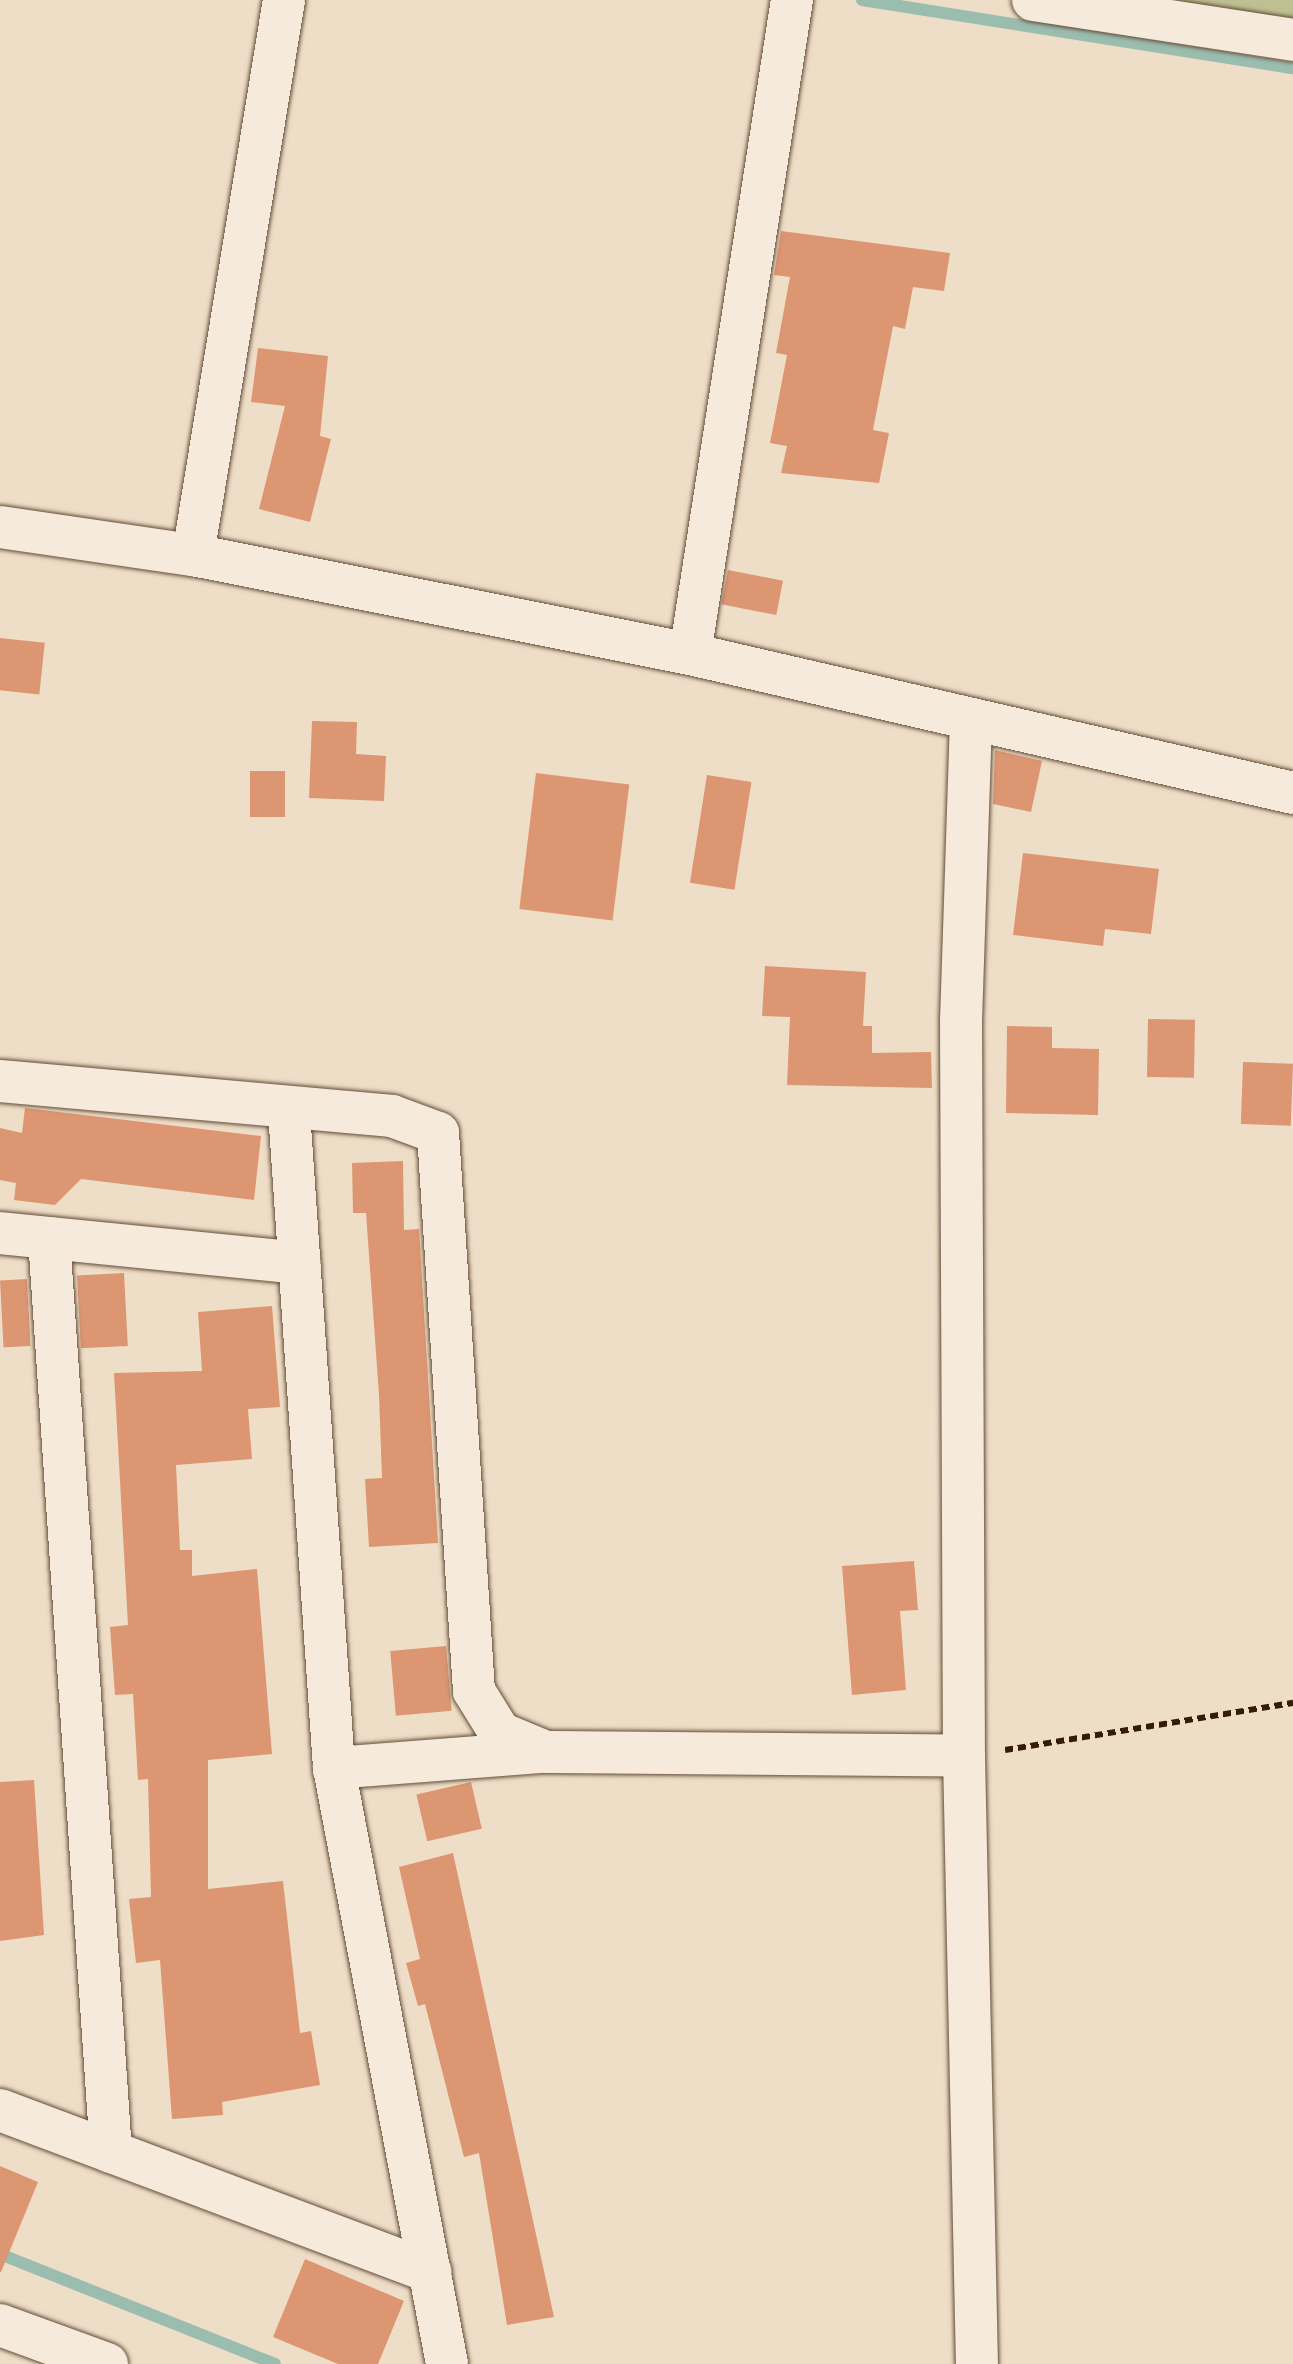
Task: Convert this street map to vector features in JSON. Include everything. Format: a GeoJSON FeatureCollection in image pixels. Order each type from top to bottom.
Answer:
{"type":"FeatureCollection","features":[{"type":"Feature","properties":{"kind":"street"},"geometry":{"type":"LineString","coordinates":[[193,555],[284,0]]}},
{"type":"Feature","properties":{"kind":"street"},"geometry":{"type":"LineString","coordinates":[[690,654],[792,0]]}},
{"type":"Feature","properties":{"kind":"street"},"geometry":{"type":"LineString","coordinates":[[1034,0],[1293,40]]}},
{"type":"Feature","properties":{"kind":"street"},"geometry":{"type":"LineString","coordinates":[[0,527],[193,555],[690,654],[1293,793]]}},
{"type":"Feature","properties":{"kind":"street"},"geometry":{"type":"LineString","coordinates":[[971,720],[961,1020],[964,1756],[978,2364]]}},
{"type":"Feature","properties":{"kind":"street"},"geometry":{"type":"LineString","coordinates":[[0,1082],[290,1111],[392,1116],[438,1133],[474,1691],[500,1734],[546,1752]]}},
{"type":"Feature","properties":{"kind":"street"},"geometry":{"type":"LineString","coordinates":[[290,1111],[334,1768],[447,2364]]}},
{"type":"Feature","properties":{"kind":"street"},"geometry":{"type":"LineString","coordinates":[[0,1234],[300,1263]]}},
{"type":"Feature","properties":{"kind":"street"},"geometry":{"type":"LineString","coordinates":[[49,1238],[112,2152]]}},
{"type":"Feature","properties":{"kind":"street"},"geometry":{"type":"LineString","coordinates":[[334,1768],[546,1752],[964,1756]]}},
{"type":"Feature","properties":{"kind":"street"},"geometry":{"type":"LineString","coordinates":[[0,2110],[430,2272]]}},
{"type":"Feature","properties":{"kind":"street"},"geometry":{"type":"LineString","coordinates":[[0,2324],[107,2364]]}},
{"type":"Feature","properties":{"kind":"path"},"geometry":{"type":"LineString","coordinates":[[964,1756],[1293,1702]]}},
{"type":"Feature","properties":{"kind":"green space"},"geometry":{"type":"Polygon","coordinates":[[[1173,0],[1293,0],[1293,19],[1173,0]]]}},
{"type":"Feature","properties":{"kind":"building"},"geometry":{"type":"Polygon","coordinates":[[[781,231],[950,253],[944,291],[913,287],[905,329],[893,326],[873,430],[889,433],[879,483],[781,473],[787,446],[770,443],[787,355],[776,353],[790,277],[774,275],[781,231]]]}},
{"type":"Feature","properties":{"kind":"building"},"geometry":{"type":"Polygon","coordinates":[[[258,348],[328,356],[320,436],[331,439],[310,522],[259,509],[285,406],[251,402],[258,348]]]}},
{"type":"Feature","properties":{"kind":"building"},"geometry":{"type":"Polygon","coordinates":[[[728,570],[783,581],[776,615],[721,604],[728,570]]]}},
{"type":"Feature","properties":{"kind":"building"},"geometry":{"type":"Polygon","coordinates":[[[0,638],[45,643],[39,694],[0,690],[0,638]]]}},
{"type":"Feature","properties":{"kind":"building"},"geometry":{"type":"Polygon","coordinates":[[[312,721],[357,722],[356,754],[386,756],[384,801],[309,798],[312,721]]]}},
{"type":"Feature","properties":{"kind":"building"},"geometry":{"type":"Polygon","coordinates":[[[995,750],[1042,761],[1031,812],[993,804],[995,750]]]}},
{"type":"Feature","properties":{"kind":"building"},"geometry":{"type":"Polygon","coordinates":[[[250,771],[285,771],[285,817],[250,817],[250,771]]]}},
{"type":"Feature","properties":{"kind":"building"},"geometry":{"type":"Polygon","coordinates":[[[536,773],[629,784],[613,920],[519,909],[536,773]]]}},
{"type":"Feature","properties":{"kind":"building"},"geometry":{"type":"Polygon","coordinates":[[[707,775],[751,782],[734,890],[690,883],[707,775]]]}},
{"type":"Feature","properties":{"kind":"building"},"geometry":{"type":"Polygon","coordinates":[[[1023,853],[1159,869],[1151,934],[1105,929],[1103,946],[1013,935],[1023,853]]]}},
{"type":"Feature","properties":{"kind":"building"},"geometry":{"type":"Polygon","coordinates":[[[765,966],[866,972],[863,1026],[872,1026],[872,1053],[931,1052],[932,1088],[787,1085],[790,1017],[762,1016],[765,966]]]}},
{"type":"Feature","properties":{"kind":"building"},"geometry":{"type":"Polygon","coordinates":[[[1148,1019],[1195,1020],[1194,1078],[1147,1077],[1148,1019]]]}},
{"type":"Feature","properties":{"kind":"building"},"geometry":{"type":"Polygon","coordinates":[[[1007,1026],[1052,1027],[1052,1048],[1099,1049],[1098,1115],[1006,1113],[1007,1026]]]}},
{"type":"Feature","properties":{"kind":"building"},"geometry":{"type":"Polygon","coordinates":[[[1243,1062],[1293,1064],[1291,1126],[1241,1124],[1243,1062]]]}},
{"type":"Feature","properties":{"kind":"building"},"geometry":{"type":"Polygon","coordinates":[[[25,1108],[261,1136],[254,1200],[81,1179],[55,1205],[14,1200],[16,1183],[0,1180],[0,1128],[22,1133],[25,1108]]]}},
{"type":"Feature","properties":{"kind":"building"},"geometry":{"type":"Polygon","coordinates":[[[403,1161],[404,1230],[419,1229],[438,1543],[369,1547],[365,1479],[382,1478],[379,1395],[366,1213],[353,1213],[352,1163],[403,1161]]]}},
{"type":"Feature","properties":{"kind":"building"},"geometry":{"type":"Polygon","coordinates":[[[124,1273],[128,1346],[81,1348],[77,1275],[124,1273]]]}},
{"type":"Feature","properties":{"kind":"building"},"geometry":{"type":"Polygon","coordinates":[[[27,1279],[31,1346],[4,1347],[0,1280],[27,1279]]]}},
{"type":"Feature","properties":{"kind":"building"},"geometry":{"type":"Polygon","coordinates":[[[272,1306],[280,1407],[248,1409],[252,1459],[176,1465],[180,1550],[192,1550],[192,1576],[257,1569],[272,1754],[208,1760],[208,1889],[283,1881],[300,2033],[311,2031],[320,2085],[222,2102],[223,2115],[172,2119],[160,1960],[136,1963],[129,1899],[151,1897],[148,1779],[138,1780],[133,1694],[115,1695],[110,1627],[128,1625],[114,1373],[202,1371],[198,1312],[272,1306]]]}},
{"type":"Feature","properties":{"kind":"building"},"geometry":{"type":"Polygon","coordinates":[[[914,1561],[918,1610],[900,1611],[906,1690],[852,1695],[842,1566],[914,1561]]]}},
{"type":"Feature","properties":{"kind":"building"},"geometry":{"type":"Polygon","coordinates":[[[446,1646],[452,1711],[396,1716],[390,1651],[446,1646]]]}},
{"type":"Feature","properties":{"kind":"building"},"geometry":{"type":"Polygon","coordinates":[[[34,1780],[44,1935],[0,1941],[0,1782],[34,1780]]]}},
{"type":"Feature","properties":{"kind":"building"},"geometry":{"type":"Polygon","coordinates":[[[471,1782],[482,1829],[427,1841],[416,1795],[471,1782]]]}},
{"type":"Feature","properties":{"kind":"building"},"geometry":{"type":"Polygon","coordinates":[[[453,1853],[554,2317],[507,2325],[479,2153],[464,2157],[425,2004],[418,2006],[406,1963],[420,1959],[399,1867],[453,1853]]]}},
{"type":"Feature","properties":{"kind":"building"},"geometry":{"type":"Polygon","coordinates":[[[0,2166],[38,2182],[1,2272],[0,2272],[0,2166]]]}},
{"type":"Feature","properties":{"kind":"building"},"geometry":{"type":"Polygon","coordinates":[[[305,2259],[404,2301],[378,2364],[338,2364],[273,2337],[305,2259]]]}},
{"type":"Feature","properties":{"kind":"waterway"},"geometry":{"type":"LineString","coordinates":[[862,0],[1293,68]]}},
{"type":"Feature","properties":{"kind":"waterway"},"geometry":{"type":"LineString","coordinates":[[0,2254],[275,2364]]}}]}
